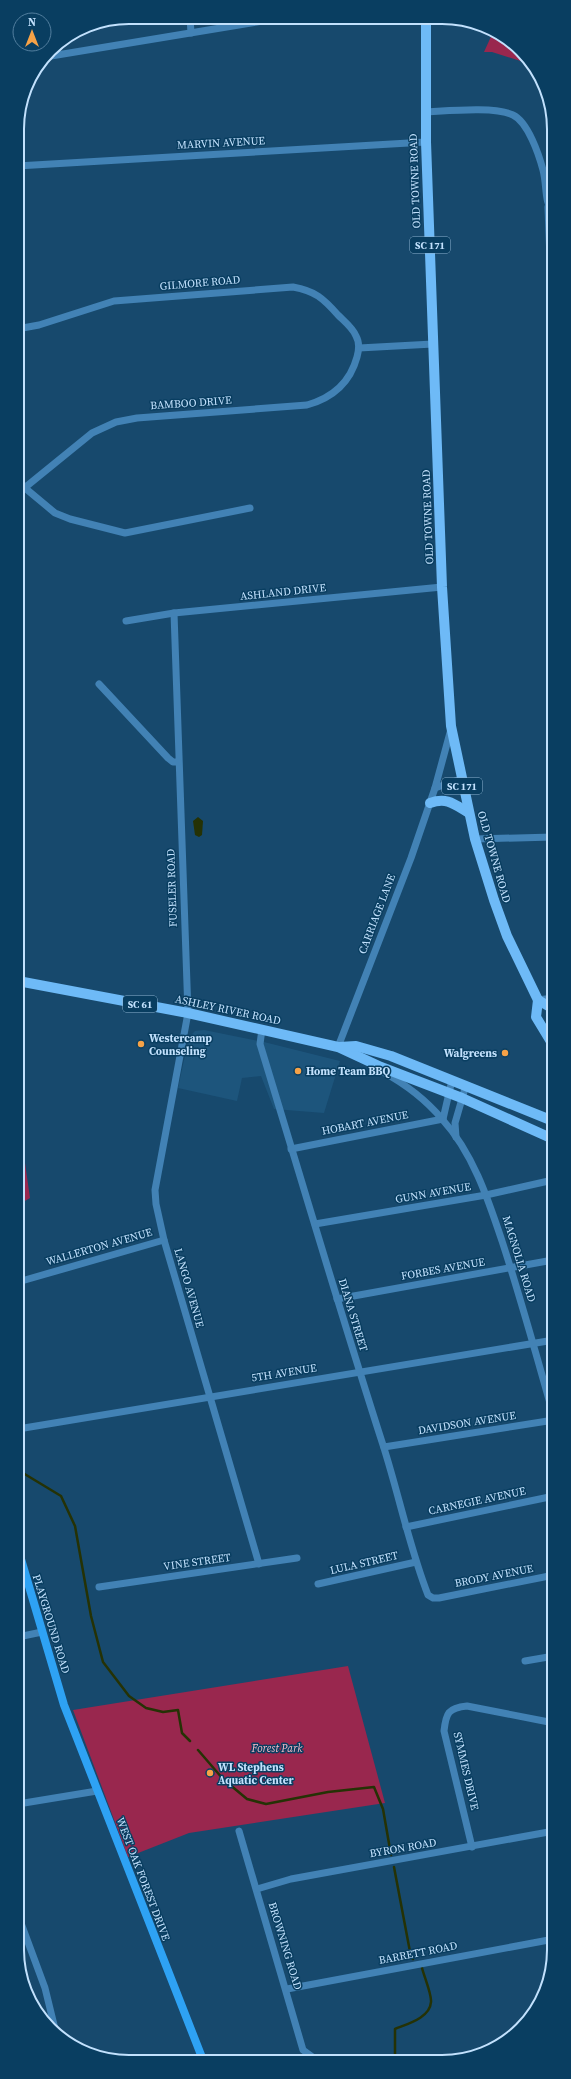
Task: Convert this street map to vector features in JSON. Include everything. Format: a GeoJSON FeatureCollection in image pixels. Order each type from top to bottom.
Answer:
{"type":"FeatureCollection","features":[{"type":"Feature","properties":{"kind":"main road","name":"OLD TOWNE ROAD"},"geometry":{"type":"LineString","coordinates":[[426,24],[425,112],[433,344],[442,587],[451,726],[475,839],[507,936],[538,1000]]}},
{"type":"Feature","properties":{"kind":"main road"},"geometry":{"type":"LineString","coordinates":[[430,803],[440,799],[450,801],[469,813]]}},
{"type":"Feature","properties":{"kind":"main road","name":"ASHLEY RIVER ROAD"},"geometry":{"type":"LineString","coordinates":[[24,982],[188,1013],[338,1047],[381,1067],[462,1098],[547,1136]]}},
{"type":"Feature","properties":{"kind":"main road","name":"SC 171"},"geometry":{"type":"LineString","coordinates":[[547,1005],[538,1000],[536,1017],[547,1035]]}},
{"type":"Feature","properties":{"kind":"main road","name":"ASHLEY RIVER ROAD"},"geometry":{"type":"LineString","coordinates":[[338,1047],[356,1046],[391,1056],[547,1119]]}},
{"type":"Feature","properties":{"kind":"main road","name":"PLAYGROUND ROAD"},"geometry":{"type":"LineString","coordinates":[[24,1570],[64,1705]]}},
{"type":"Feature","properties":{"kind":"main road","name":"WEST OAK FOREST DRIVE"},"geometry":{"type":"LineString","coordinates":[[64,1705],[201,2055]]}},
{"type":"Feature","properties":{"kind":"street"},"geometry":{"type":"LineString","coordinates":[[190,24],[191,33]]}},
{"type":"Feature","properties":{"kind":"street"},"geometry":{"type":"LineString","coordinates":[[55,55],[245,24]]}},
{"type":"Feature","properties":{"kind":"street"},"geometry":{"type":"LineString","coordinates":[[425,112],[491,110],[514,115],[528,130],[543,170],[547,200]]}},
{"type":"Feature","properties":{"kind":"street","name":"MARVIN AVENUE"},"geometry":{"type":"LineString","coordinates":[[24,166],[426,142]]}},
{"type":"Feature","properties":{"kind":"street","name":"GILMORE ROAD"},"geometry":{"type":"LineString","coordinates":[[24,328],[39,325],[114,301],[293,287],[307,290],[324,298],[356,336],[359,348]]}},
{"type":"Feature","properties":{"kind":"street"},"geometry":{"type":"LineString","coordinates":[[359,348],[433,344]]}},
{"type":"Feature","properties":{"kind":"street","name":"BAMBOO DRIVE"},"geometry":{"type":"LineString","coordinates":[[25,488],[92,433],[116,422],[137,418],[307,405],[322,401],[338,390],[347,380],[355,365],[359,348]]}},
{"type":"Feature","properties":{"kind":"street"},"geometry":{"type":"LineString","coordinates":[[25,488],[56,513],[70,519],[125,533],[250,508]]}},
{"type":"Feature","properties":{"kind":"street","name":"ASHLAND DRIVE"},"geometry":{"type":"LineString","coordinates":[[126,621],[174,613],[442,587]]}},
{"type":"Feature","properties":{"kind":"street","name":"FUSELER ROAD"},"geometry":{"type":"LineString","coordinates":[[174,613],[178,762],[188,1013]]}},
{"type":"Feature","properties":{"kind":"street"},"geometry":{"type":"LineString","coordinates":[[99,684],[168,758],[174,762],[178,762]]}},
{"type":"Feature","properties":{"kind":"street","name":"CARRIAGE LANE"},"geometry":{"type":"LineString","coordinates":[[338,1047],[430,803],[451,726]]}},
{"type":"Feature","properties":{"kind":"street"},"geometry":{"type":"LineString","coordinates":[[435,788],[461,778]]}},
{"type":"Feature","properties":{"kind":"street"},"geometry":{"type":"LineString","coordinates":[[475,839],[547,837]]}},
{"type":"Feature","properties":{"kind":"street"},"geometry":{"type":"LineString","coordinates":[[538,1000],[547,999]]}},
{"type":"Feature","properties":{"kind":"street","name":"LANGO AVENUE"},"geometry":{"type":"LineString","coordinates":[[188,1013],[155,1190],[156,1204],[164,1240],[259,1564]]}},
{"type":"Feature","properties":{"kind":"street","name":"DIANA STREET"},"geometry":{"type":"LineString","coordinates":[[262,1029],[260,1044],[359,1373],[384,1447],[416,1562],[428,1595],[433,1598],[439,1598]]}},
{"type":"Feature","properties":{"kind":"street","name":"MAGNOLIA ROAD"},"geometry":{"type":"LineString","coordinates":[[338,1047],[396,1079],[422,1099],[443,1119],[456,1137],[486,1195],[511,1268],[547,1394]]}},
{"type":"Feature","properties":{"kind":"street"},"geometry":{"type":"LineString","coordinates":[[443,1119],[452,1080]]}},
{"type":"Feature","properties":{"kind":"street"},"geometry":{"type":"LineString","coordinates":[[456,1137],[456,1122],[466,1085]]}},
{"type":"Feature","properties":{"kind":"street","name":"HOBART AVENUE"},"geometry":{"type":"LineString","coordinates":[[291,1149],[443,1119]]}},
{"type":"Feature","properties":{"kind":"street","name":"GUNN AVENUE"},"geometry":{"type":"LineString","coordinates":[[315,1224],[486,1195],[547,1182]]}},
{"type":"Feature","properties":{"kind":"street","name":"WALLERTON AVENUE"},"geometry":{"type":"LineString","coordinates":[[24,1280],[164,1240]]}},
{"type":"Feature","properties":{"kind":"street","name":"FORBES AVENUE"},"geometry":{"type":"LineString","coordinates":[[337,1299],[547,1261]]}},
{"type":"Feature","properties":{"kind":"street","name":"5TH AVENUE"},"geometry":{"type":"LineString","coordinates":[[24,1428],[209,1396],[359,1373],[547,1341]]}},
{"type":"Feature","properties":{"kind":"street","name":"DAVIDSON AVENUE"},"geometry":{"type":"LineString","coordinates":[[384,1447],[547,1421]]}},
{"type":"Feature","properties":{"kind":"street","name":"CARNEGIE AVENUE"},"geometry":{"type":"LineString","coordinates":[[406,1527],[547,1497]]}},
{"type":"Feature","properties":{"kind":"street","name":"VINE STREET"},"geometry":{"type":"LineString","coordinates":[[99,1587],[298,1558]]}},
{"type":"Feature","properties":{"kind":"street","name":"LULA STREET"},"geometry":{"type":"LineString","coordinates":[[318,1584],[416,1562]]}},
{"type":"Feature","properties":{"kind":"street","name":"BRODY AVENUE"},"geometry":{"type":"LineString","coordinates":[[439,1598],[547,1576]]}},
{"type":"Feature","properties":{"kind":"street"},"geometry":{"type":"LineString","coordinates":[[24,1636],[42,1632]]}},
{"type":"Feature","properties":{"kind":"street"},"geometry":{"type":"LineString","coordinates":[[525,1661],[547,1657]]}},
{"type":"Feature","properties":{"kind":"street","name":"SYMMES DRIVE"},"geometry":{"type":"LineString","coordinates":[[472,1847],[444,1731],[446,1718],[449,1711],[457,1707],[467,1706],[547,1722]]}},
{"type":"Feature","properties":{"kind":"street"},"geometry":{"type":"LineString","coordinates":[[24,1803],[97,1791]]}},
{"type":"Feature","properties":{"kind":"street","name":"BROWNING ROAD"},"geometry":{"type":"LineString","coordinates":[[239,1831],[287,1989],[303,2050],[310,2055]]}},
{"type":"Feature","properties":{"kind":"street","name":"BYRON ROAD"},"geometry":{"type":"LineString","coordinates":[[257,1889],[290,1879],[547,1832]]}},
{"type":"Feature","properties":{"kind":"street"},"geometry":{"type":"LineString","coordinates":[[24,1937],[45,1988],[53,2022]]}},
{"type":"Feature","properties":{"kind":"street","name":"BARRETT ROAD"},"geometry":{"type":"LineString","coordinates":[[287,1989],[547,1939]]}},
{"type":"Feature","properties":{"kind":"shaded area"},"geometry":{"type":"Polygon","coordinates":[[[198,817],[203,821],[202,835],[199,837],[195,835],[193,821],[198,817]]]}},
{"type":"Feature","properties":{"kind":"shaded area"},"geometry":{"type":"Polygon","coordinates":[[[204,1030],[264,1042],[340,1061],[324,1113],[274,1109],[261,1076],[242,1078],[237,1101],[178,1088],[189,1037],[195,1031],[204,1030]]]}},
{"type":"Feature","properties":{"kind":"green space"},"geometry":{"type":"Polygon","coordinates":[[[491,36],[511,50],[522,62],[492,52],[484,52],[491,36]]]}},
{"type":"Feature","properties":{"kind":"green space"},"geometry":{"type":"Polygon","coordinates":[[[24,1156],[30,1198],[24,1202],[24,1156]]]}},
{"type":"Feature","properties":{"kind":"green space","name":"Forest Park"},"geometry":{"type":"Polygon","coordinates":[[[348,1666],[385,1803],[189,1833],[128,1857],[73,1710],[348,1666]]]}},
{"type":"Feature","properties":{"kind":"waterway"},"geometry":{"type":"LineString","coordinates":[[24,1474],[61,1496],[75,1526],[91,1616],[103,1662],[129,1696],[146,1708],[163,1712],[178,1710],[182,1733],[190,1741]]}},
{"type":"Feature","properties":{"kind":"waterway"},"geometry":{"type":"LineString","coordinates":[[198,1750],[223,1779],[247,1799],[266,1804],[328,1792],[374,1787],[383,1809],[391,1855]]}},
{"type":"Feature","properties":{"kind":"waterway"},"geometry":{"type":"LineString","coordinates":[[394,1867],[411,1957],[413,1959]]}},
{"type":"Feature","properties":{"kind":"waterway"},"geometry":{"type":"LineString","coordinates":[[395,2055],[395,2029],[417,2020],[430,2008],[430,1995],[422,1968]]}},
{"type":"Feature","properties":{"kind":"place","name":"Westercamp Counseling"},"geometry":{"type":"Point","coordinates":[141,1044]}},
{"type":"Feature","properties":{"kind":"place","name":"Walgreens"},"geometry":{"type":"Point","coordinates":[505,1053]}},
{"type":"Feature","properties":{"kind":"place","name":"Home Team BBQ"},"geometry":{"type":"Point","coordinates":[298,1071]}},
{"type":"Feature","properties":{"kind":"place","name":"WL Stephens Aquatic Center"},"geometry":{"type":"Point","coordinates":[210,1773]}}]}
